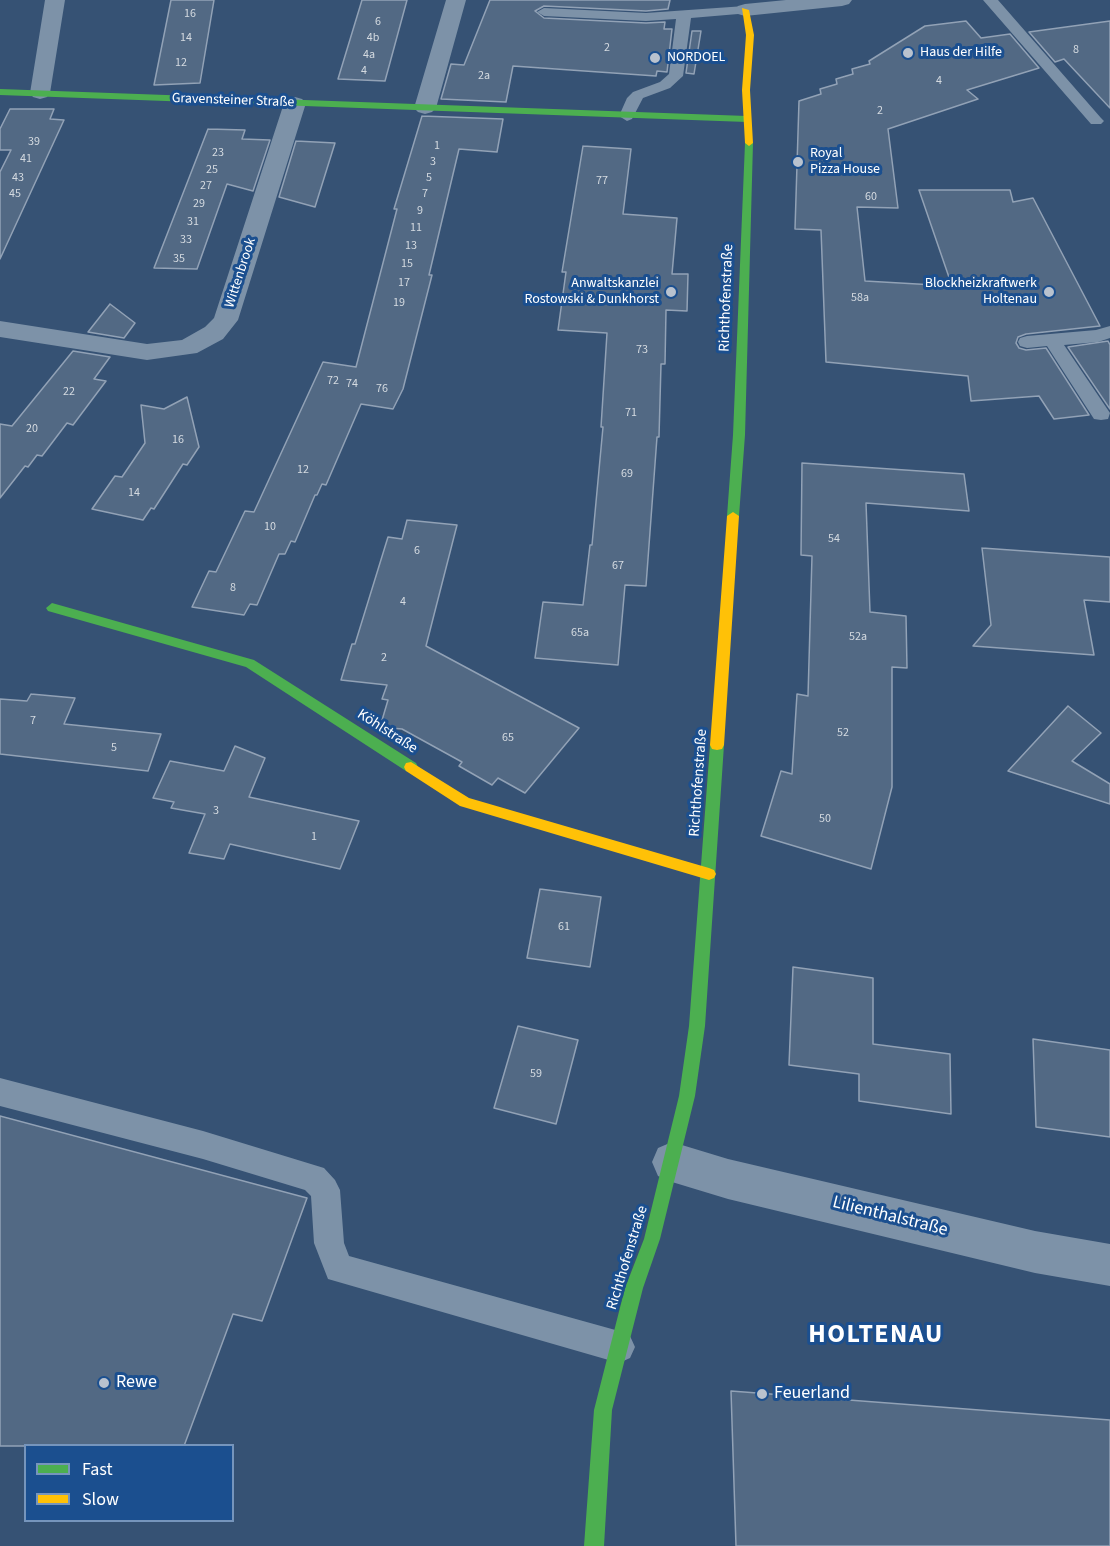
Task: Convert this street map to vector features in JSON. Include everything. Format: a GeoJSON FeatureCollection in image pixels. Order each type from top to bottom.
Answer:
{"type":"FeatureCollection","features":[{"type":"Feature","properties":{"kind":"street"},"geometry":{"type":"LineString","coordinates":[[40,93],[55,0]]}},
{"type":"Feature","properties":{"kind":"street"},"geometry":{"type":"LineString","coordinates":[[425,108],[456,0]]}},
{"type":"Feature","properties":{"kind":"street"},"geometry":{"type":"LineString","coordinates":[[743,3],[842,0]]}},
{"type":"Feature","properties":{"kind":"street","name":"Richthofenstraße"},"geometry":{"type":"LineString","coordinates":[[594,1546],[597,1470],[603,1410],[634,1288],[652,1239],[672,1162],[687,1096],[698,1026],[739,451],[750,156],[746,84],[750,35],[743,3]]}},
{"type":"Feature","properties":{"kind":"street","name":"Gravensteiner Straße"},"geometry":{"type":"LineString","coordinates":[[0,92],[747,119]]}},
{"type":"Feature","properties":{"kind":"street","name":"Wittenbrook"},"geometry":{"type":"LineString","coordinates":[[0,329],[147,351],[188,347],[214,333],[226,320],[295,103]]}},
{"type":"Feature","properties":{"kind":"street","name":"Köhlstraße"},"geometry":{"type":"LineString","coordinates":[[52,608],[249,663],[465,802],[709,874]]}},
{"type":"Feature","properties":{"kind":"street","name":"Lilienthalstraße"},"geometry":{"type":"LineString","coordinates":[[672,1162],[728,1179],[1035,1252],[1110,1265]]}},
{"type":"Feature","properties":{"kind":"lane"},"geometry":{"type":"LineString","coordinates":[[990,0],[1096,121]]}},
{"type":"Feature","properties":{"kind":"lane"},"geometry":{"type":"LineString","coordinates":[[544,12],[646,17],[684,16],[743,3]]}},
{"type":"Feature","properties":{"kind":"lane"},"geometry":{"type":"LineString","coordinates":[[627,116],[632,101],[638,95],[665,85],[676,76],[684,16]]}},
{"type":"Feature","properties":{"kind":"lane"},"geometry":{"type":"LineString","coordinates":[[1052,71],[1034,73],[1057,100]]}},
{"type":"Feature","properties":{"kind":"lane"},"geometry":{"type":"LineString","coordinates":[[1027,342],[1098,336],[1110,332]]}},
{"type":"Feature","properties":{"kind":"lane"},"geometry":{"type":"LineString","coordinates":[[1052,340],[1101,414]]}},
{"type":"Feature","properties":{"kind":"lane"},"geometry":{"type":"LineString","coordinates":[[0,1092],[203,1145],[314,1178],[324,1190],[329,1243],[339,1268],[619,1347]]}},
{"type":"Feature","properties":{"kind":"building"},"geometry":{"type":"Polygon","coordinates":[[[171,0],[214,0],[200,83],[154,85],[171,0]]]}},
{"type":"Feature","properties":{"kind":"building"},"geometry":{"type":"Polygon","coordinates":[[[362,0],[407,0],[385,81],[338,79],[362,0]]]}},
{"type":"Feature","properties":{"kind":"building"},"geometry":{"type":"Polygon","coordinates":[[[490,0],[670,0],[668,9],[646,11],[544,6],[535,11],[544,18],[665,22],[664,29],[672,29],[667,72],[657,71],[656,76],[513,66],[506,102],[441,99],[451,64],[464,65],[490,0]]]}},
{"type":"Feature","properties":{"kind":"building"},"geometry":{"type":"Polygon","coordinates":[[[966,21],[981,38],[1010,34],[1039,68],[967,90],[978,99],[888,129],[898,208],[857,207],[865,281],[952,286],[919,190],[1010,190],[1013,202],[1033,198],[1100,326],[1026,334],[1018,337],[1016,343],[1019,348],[1026,350],[1046,348],[1089,415],[1054,419],[1039,396],[971,401],[968,376],[826,362],[821,230],[795,229],[799,101],[821,94],[820,89],[837,84],[836,79],[853,74],[852,69],[870,64],[869,61],[925,26],[966,21]]]}},
{"type":"Feature","properties":{"kind":"building"},"geometry":{"type":"Polygon","coordinates":[[[1110,21],[1110,108],[1064,59],[1055,62],[1029,32],[1110,21]]]}},
{"type":"Feature","properties":{"kind":"building"},"geometry":{"type":"Polygon","coordinates":[[[692,31],[701,31],[694,74],[686,73],[692,31]]]}},
{"type":"Feature","properties":{"kind":"building"},"geometry":{"type":"Polygon","coordinates":[[[10,109],[54,109],[50,119],[64,120],[0,259],[0,172],[11,150],[0,150],[0,129],[10,109]]]}},
{"type":"Feature","properties":{"kind":"building"},"geometry":{"type":"Polygon","coordinates":[[[422,116],[503,119],[497,152],[459,149],[429,275],[432,275],[403,389],[393,409],[361,404],[326,485],[322,484],[315,495],[295,542],[291,541],[285,554],[279,554],[257,605],[250,604],[244,615],[192,607],[209,571],[216,572],[245,511],[254,512],[323,362],[356,367],[397,209],[394,209],[422,116]]]}},
{"type":"Feature","properties":{"kind":"building"},"geometry":{"type":"Polygon","coordinates":[[[208,129],[245,130],[242,139],[270,140],[253,191],[227,184],[197,269],[154,268],[208,129]]]}},
{"type":"Feature","properties":{"kind":"building"},"geometry":{"type":"Polygon","coordinates":[[[296,141],[335,143],[315,207],[279,197],[296,141]]]}},
{"type":"Feature","properties":{"kind":"building"},"geometry":{"type":"Polygon","coordinates":[[[583,146],[631,149],[623,214],[677,218],[672,274],[688,274],[687,311],[666,310],[665,364],[661,364],[659,437],[657,437],[646,586],[625,585],[618,665],[535,658],[543,602],[583,605],[590,545],[592,545],[603,427],[601,427],[607,333],[558,330],[566,272],[562,272],[583,146]]]}},
{"type":"Feature","properties":{"kind":"building"},"geometry":{"type":"Polygon","coordinates":[[[110,304],[135,323],[124,338],[88,332],[110,304]]]}},
{"type":"Feature","properties":{"kind":"building"},"geometry":{"type":"Polygon","coordinates":[[[1108,341],[1110,345],[1110,409],[1068,347],[1108,341]]]}},
{"type":"Feature","properties":{"kind":"building"},"geometry":{"type":"Polygon","coordinates":[[[73,351],[110,357],[94,379],[106,381],[73,425],[67,423],[42,456],[37,455],[28,467],[25,466],[0,498],[0,424],[12,426],[73,351]]]}},
{"type":"Feature","properties":{"kind":"building"},"geometry":{"type":"Polygon","coordinates":[[[187,397],[199,447],[187,465],[183,464],[154,509],[151,508],[143,520],[92,509],[115,476],[122,477],[145,443],[141,405],[164,409],[187,397]]]}},
{"type":"Feature","properties":{"kind":"building"},"geometry":{"type":"Polygon","coordinates":[[[802,463],[964,474],[969,511],[866,503],[870,612],[906,616],[907,668],[892,667],[892,787],[871,869],[761,836],[781,771],[792,774],[797,694],[808,696],[812,556],[801,555],[802,463]]]}},
{"type":"Feature","properties":{"kind":"building"},"geometry":{"type":"Polygon","coordinates":[[[407,520],[457,525],[426,646],[579,728],[525,793],[498,778],[492,785],[459,766],[462,762],[402,729],[380,727],[388,700],[382,699],[387,685],[341,680],[352,644],[355,644],[388,537],[402,539],[407,520]]]}},
{"type":"Feature","properties":{"kind":"building"},"geometry":{"type":"Polygon","coordinates":[[[982,548],[1110,557],[1110,602],[1084,600],[1094,655],[973,646],[991,625],[982,548]]]}},
{"type":"Feature","properties":{"kind":"building"},"geometry":{"type":"Polygon","coordinates":[[[31,694],[75,698],[64,724],[161,734],[148,771],[0,754],[0,699],[27,701],[31,694]]]}},
{"type":"Feature","properties":{"kind":"building"},"geometry":{"type":"Polygon","coordinates":[[[1068,706],[1101,733],[1072,761],[1110,784],[1110,804],[1008,771],[1068,706]]]}},
{"type":"Feature","properties":{"kind":"building"},"geometry":{"type":"Polygon","coordinates":[[[235,746],[265,758],[249,797],[359,821],[340,869],[230,844],[224,859],[189,853],[205,814],[171,808],[174,802],[153,798],[170,761],[224,771],[235,746]]]}},
{"type":"Feature","properties":{"kind":"building"},"geometry":{"type":"Polygon","coordinates":[[[540,889],[601,897],[590,967],[527,958],[540,889]]]}},
{"type":"Feature","properties":{"kind":"building"},"geometry":{"type":"Polygon","coordinates":[[[793,967],[873,978],[873,1044],[950,1054],[951,1114],[859,1101],[859,1074],[789,1065],[793,967]]]}},
{"type":"Feature","properties":{"kind":"building"},"geometry":{"type":"Polygon","coordinates":[[[518,1026],[578,1040],[556,1124],[494,1108],[518,1026]]]}},
{"type":"Feature","properties":{"kind":"building"},"geometry":{"type":"Polygon","coordinates":[[[1033,1039],[1110,1050],[1110,1137],[1036,1127],[1033,1039]]]}},
{"type":"Feature","properties":{"kind":"building","name":"Rewe"},"geometry":{"type":"Polygon","coordinates":[[[0,1116],[307,1198],[262,1321],[233,1314],[185,1444],[0,1446],[0,1116]]]}},
{"type":"Feature","properties":{"kind":"building"},"geometry":{"type":"Polygon","coordinates":[[[731,1391],[1110,1420],[1110,1546],[736,1546],[731,1391]]]}},
{"type":"Feature","properties":{"kind":"traffic: fast"},"geometry":{"type":"LineString","coordinates":[[0,92],[747,119]]}},
{"type":"Feature","properties":{"kind":"traffic: fast"},"geometry":{"type":"LineString","coordinates":[[733,516],[739,435],[749,143]]}},
{"type":"Feature","properties":{"kind":"traffic: fast"},"geometry":{"type":"LineString","coordinates":[[52,608],[250,663],[411,767]]}},
{"type":"Feature","properties":{"kind":"traffic: fast"},"geometry":{"type":"LineString","coordinates":[[594,1546],[603,1410],[634,1288],[652,1239],[687,1096],[697,1026],[717,745]]}},
{"type":"Feature","properties":{"kind":"traffic: slow"},"geometry":{"type":"LineString","coordinates":[[745,10],[750,35],[746,90],[749,143]]}},
{"type":"Feature","properties":{"kind":"traffic: slow"},"geometry":{"type":"LineString","coordinates":[[717,745],[733,516]]}},
{"type":"Feature","properties":{"kind":"traffic: slow"},"geometry":{"type":"LineString","coordinates":[[411,767],[465,802],[709,874]]}},
{"type":"Feature","properties":{"kind":"place","name":"Haus der Hilfe"},"geometry":{"type":"Point","coordinates":[908,53]}},
{"type":"Feature","properties":{"kind":"place","name":"NORDOEL"},"geometry":{"type":"Point","coordinates":[655,58]}},
{"type":"Feature","properties":{"kind":"place","name":"Royal Pizza House"},"geometry":{"type":"Point","coordinates":[798,162]}},
{"type":"Feature","properties":{"kind":"place","name":"Anwaltskanzlei Rostowski & Dunkhorst"},"geometry":{"type":"Point","coordinates":[671,292]}},
{"type":"Feature","properties":{"kind":"place","name":"Blockheizkraftwerk Holtenau"},"geometry":{"type":"Point","coordinates":[1049,292]}},
{"type":"Feature","properties":{"kind":"place","name":"Rewe"},"geometry":{"type":"Point","coordinates":[104,1383]}},
{"type":"Feature","properties":{"kind":"place","name":"Feuerland"},"geometry":{"type":"Point","coordinates":[762,1394]}},
{"type":"Feature","properties":{"kind":"district","name":"HOLTENAU"},"geometry":{"type":"Point","coordinates":[876,1336]}}]}
